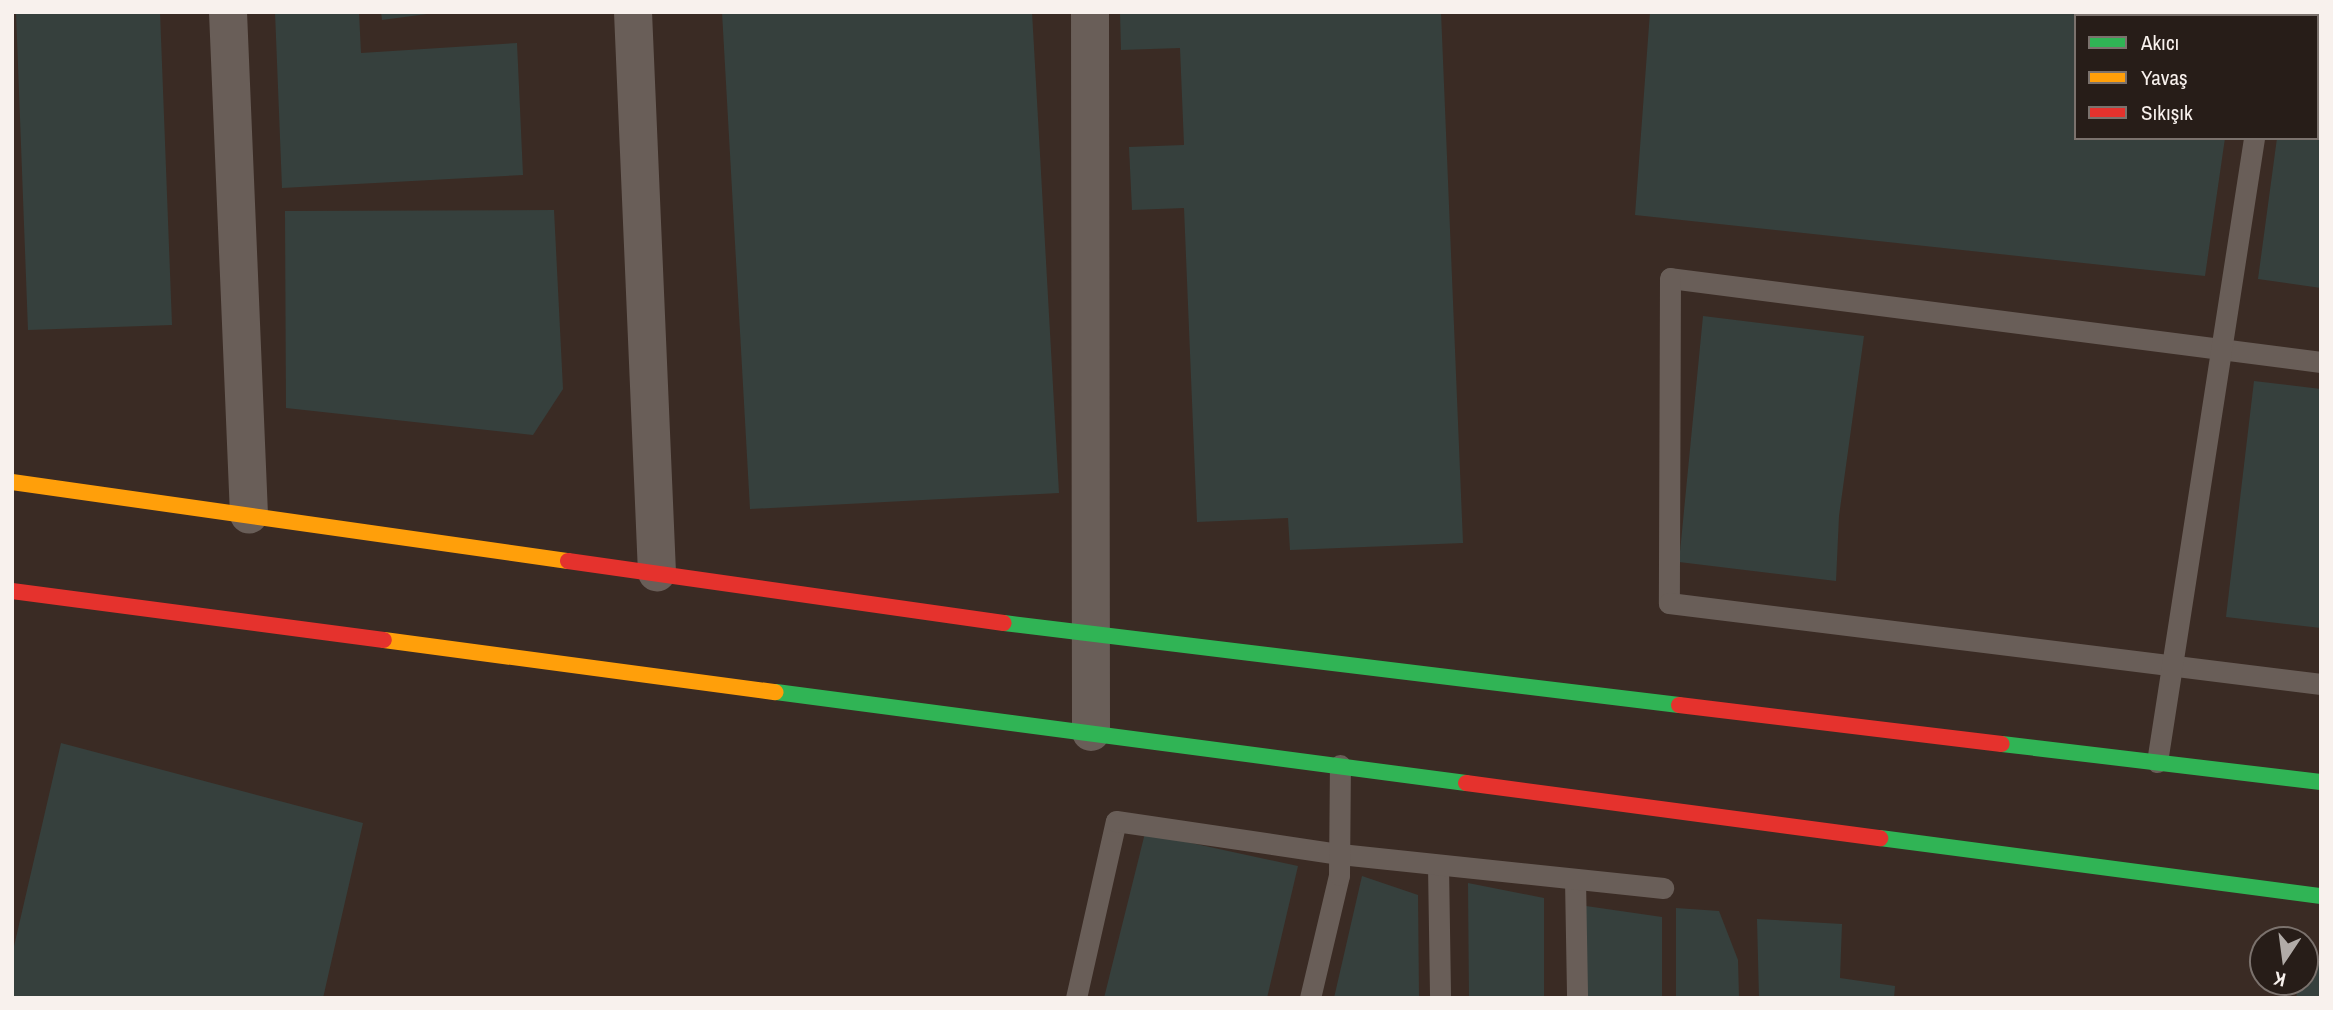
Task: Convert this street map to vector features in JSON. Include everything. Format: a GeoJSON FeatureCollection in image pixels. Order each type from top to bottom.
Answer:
{"type":"FeatureCollection","features":[{"type":"Feature","properties":{"kind":"main road"},"geometry":{"type":"LineString","coordinates":[[12,482],[1090,635],[2321,782]]}},
{"type":"Feature","properties":{"kind":"main road"},"geometry":{"type":"LineString","coordinates":[[12,591],[2321,896]]}},
{"type":"Feature","properties":{"kind":"street"},"geometry":{"type":"LineString","coordinates":[[228,12],[249,515]]}},
{"type":"Feature","properties":{"kind":"street"},"geometry":{"type":"LineString","coordinates":[[633,12],[657,572]]}},
{"type":"Feature","properties":{"kind":"street"},"geometry":{"type":"LineString","coordinates":[[1090,12],[1091,732]]}},
{"type":"Feature","properties":{"kind":"lane"},"geometry":{"type":"LineString","coordinates":[[2157,762],[2254,140]]}},
{"type":"Feature","properties":{"kind":"lane"},"geometry":{"type":"LineString","coordinates":[[2321,362],[1670,278],[1669,603],[2321,684]]}},
{"type":"Feature","properties":{"kind":"lane"},"geometry":{"type":"LineString","coordinates":[[1310,998],[1339,875],[1340,765]]}},
{"type":"Feature","properties":{"kind":"lane"},"geometry":{"type":"LineString","coordinates":[[1076,998],[1116,821],[1340,854],[1663,888]]}},
{"type":"Feature","properties":{"kind":"lane"},"geometry":{"type":"LineString","coordinates":[[1438,865],[1440,998]]}},
{"type":"Feature","properties":{"kind":"lane"},"geometry":{"type":"LineString","coordinates":[[1575,879],[1577,998]]}},
{"type":"Feature","properties":{"kind":"shaded area"},"geometry":{"type":"Polygon","coordinates":[[[12,12],[2321,12],[2321,998],[12,998],[12,12]]]}},
{"type":"Feature","properties":{"kind":"building"},"geometry":{"type":"Polygon","coordinates":[[[16,12],[160,12],[172,325],[28,330],[16,12]]]}},
{"type":"Feature","properties":{"kind":"building"},"geometry":{"type":"Polygon","coordinates":[[[275,12],[359,12],[361,53],[517,43],[523,175],[282,188],[275,12]]]}},
{"type":"Feature","properties":{"kind":"building"},"geometry":{"type":"Polygon","coordinates":[[[381,12],[427,12],[427,14],[382,20],[381,12]]]}},
{"type":"Feature","properties":{"kind":"building"},"geometry":{"type":"Polygon","coordinates":[[[722,12],[1032,12],[1059,493],[750,509],[722,12]]]}},
{"type":"Feature","properties":{"kind":"building"},"geometry":{"type":"Polygon","coordinates":[[[1120,12],[1441,12],[1463,543],[1290,550],[1288,518],[1197,522],[1184,208],[1132,210],[1129,147],[1184,145],[1180,48],[1121,50],[1120,12]]]}},
{"type":"Feature","properties":{"kind":"building"},"geometry":{"type":"Polygon","coordinates":[[[1650,12],[2150,14],[2074,14],[2074,140],[2225,140],[2205,276],[1635,215],[1650,12]]]}},
{"type":"Feature","properties":{"kind":"building"},"geometry":{"type":"Polygon","coordinates":[[[2321,27],[2321,288],[2258,279],[2277,140],[2319,140],[2321,27]]]}},
{"type":"Feature","properties":{"kind":"building"},"geometry":{"type":"Polygon","coordinates":[[[554,210],[563,389],[533,435],[286,408],[285,211],[554,210]]]}},
{"type":"Feature","properties":{"kind":"building"},"geometry":{"type":"Polygon","coordinates":[[[1703,316],[1864,336],[1839,516],[1836,581],[1679,562],[1703,316]]]}},
{"type":"Feature","properties":{"kind":"building"},"geometry":{"type":"Polygon","coordinates":[[[2254,381],[2321,389],[2321,628],[2226,617],[2254,381]]]}},
{"type":"Feature","properties":{"kind":"building"},"geometry":{"type":"Polygon","coordinates":[[[61,743],[363,823],[323,998],[12,998],[12,955],[61,743]]]}},
{"type":"Feature","properties":{"kind":"building"},"geometry":{"type":"Polygon","coordinates":[[[1145,833],[1298,866],[1267,998],[1104,998],[1145,833]]]}},
{"type":"Feature","properties":{"kind":"building"},"geometry":{"type":"Polygon","coordinates":[[[1362,876],[1418,895],[1419,998],[1334,998],[1362,876]]]}},
{"type":"Feature","properties":{"kind":"building"},"geometry":{"type":"Polygon","coordinates":[[[1468,883],[1544,898],[1544,998],[1469,998],[1468,883]]]}},
{"type":"Feature","properties":{"kind":"building"},"geometry":{"type":"Polygon","coordinates":[[[1586,906],[1662,917],[1662,998],[1586,998],[1586,906]]]}},
{"type":"Feature","properties":{"kind":"building"},"geometry":{"type":"Polygon","coordinates":[[[1676,908],[1719,911],[1738,960],[1739,998],[1676,998],[1676,908]]]}},
{"type":"Feature","properties":{"kind":"building"},"geometry":{"type":"Polygon","coordinates":[[[1757,919],[1842,924],[1840,978],[1895,986],[1894,998],[1759,998],[1757,919]]]}},
{"type":"Feature","properties":{"kind":"building"},"geometry":{"type":"Polygon","coordinates":[[[2321,961],[2321,998],[2296,998],[2319,996],[2321,961]]]}},
{"type":"Feature","properties":{"kind":"traffic: fast"},"geometry":{"type":"LineString","coordinates":[[1004,623],[1679,705]]}},
{"type":"Feature","properties":{"kind":"traffic: fast"},"geometry":{"type":"LineString","coordinates":[[776,692],[1466,783]]}},
{"type":"Feature","properties":{"kind":"traffic: fast"},"geometry":{"type":"LineString","coordinates":[[2002,744],[2321,782]]}},
{"type":"Feature","properties":{"kind":"traffic: fast"},"geometry":{"type":"LineString","coordinates":[[1880,838],[2321,896]]}},
{"type":"Feature","properties":{"kind":"traffic: slow"},"geometry":{"type":"LineString","coordinates":[[12,482],[568,561]]}},
{"type":"Feature","properties":{"kind":"traffic: slow"},"geometry":{"type":"LineString","coordinates":[[384,640],[776,692]]}},
{"type":"Feature","properties":{"kind":"traffic: jam"},"geometry":{"type":"LineString","coordinates":[[568,561],[1004,623]]}},
{"type":"Feature","properties":{"kind":"traffic: jam"},"geometry":{"type":"LineString","coordinates":[[12,591],[384,640]]}},
{"type":"Feature","properties":{"kind":"traffic: jam"},"geometry":{"type":"LineString","coordinates":[[1679,705],[2002,744]]}},
{"type":"Feature","properties":{"kind":"traffic: jam"},"geometry":{"type":"LineString","coordinates":[[1466,783],[1880,838]]}}]}
